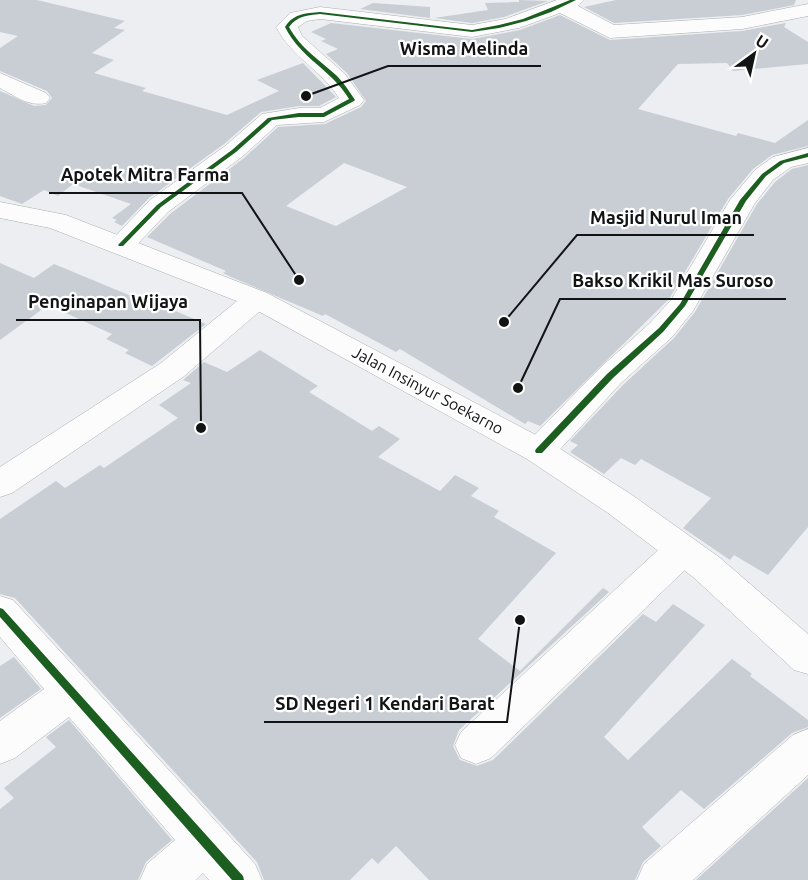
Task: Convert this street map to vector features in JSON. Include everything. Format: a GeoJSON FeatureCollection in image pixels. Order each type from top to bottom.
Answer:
{"type":"FeatureCollection","features":[{"type":"Feature","properties":{"kind":"main road"},"geometry":{"type":"LineString","coordinates":[[121,245],[159,206],[234,151],[270,119],[299,115],[324,115],[352,100],[341,80],[295,41],[287,27],[289,22],[297,17],[320,13],[472,31],[521,21],[568,3],[610,32],[742,22],[808,10]]}},
{"type":"Feature","properties":{"kind":"main road"},"geometry":{"type":"LineString","coordinates":[[0,80],[14,85],[24,94],[38,98]]}},
{"type":"Feature","properties":{"kind":"main road"},"geometry":{"type":"LineString","coordinates":[[539,451],[610,376],[661,330],[683,305],[743,200],[764,175],[782,162],[808,155]]}},
{"type":"Feature","properties":{"kind":"main road","name":"Jalan Insinyur Soekarno"},"geometry":{"type":"LineString","coordinates":[[0,210],[57,221],[257,299],[539,451],[620,504],[706,567],[808,658]]}},
{"type":"Feature","properties":{"kind":"main road"},"geometry":{"type":"LineString","coordinates":[[0,484],[172,370],[257,299]]}},
{"type":"Feature","properties":{"kind":"main road"},"geometry":{"type":"LineString","coordinates":[[476,744],[682,550]]}},
{"type":"Feature","properties":{"kind":"main road"},"geometry":{"type":"LineString","coordinates":[[0,611],[239,880]]}},
{"type":"Feature","properties":{"kind":"main road"},"geometry":{"type":"LineString","coordinates":[[0,745],[71,692]]}},
{"type":"Feature","properties":{"kind":"main road"},"geometry":{"type":"LineString","coordinates":[[660,880],[808,748]]}},
{"type":"Feature","properties":{"kind":"main road"},"geometry":{"type":"LineString","coordinates":[[163,880],[205,842]]}},
{"type":"Feature","properties":{"kind":"building"},"geometry":{"type":"Polygon","coordinates":[[[0,0],[37,0],[125,21],[114,28],[125,30],[92,53],[114,60],[94,73],[146,88],[142,91],[227,115],[279,91],[257,80],[303,63],[336,97],[319,106],[299,106],[261,112],[224,144],[149,198],[122,226],[114,222],[117,220],[112,218],[131,204],[73,184],[58,196],[44,190],[22,204],[0,196],[0,91],[34,106],[46,105],[52,98],[47,91],[0,71],[0,48],[18,36],[0,32],[0,0]]]}},
{"type":"Feature","properties":{"kind":"building"},"geometry":{"type":"Polygon","coordinates":[[[519,0],[548,1],[504,17],[472,23],[434,18],[488,10],[485,3],[519,2],[519,0]]]}},
{"type":"Feature","properties":{"kind":"building"},"geometry":{"type":"Polygon","coordinates":[[[616,0],[796,0],[794,5],[742,15],[614,23],[584,7],[616,0]]]}},
{"type":"Feature","properties":{"kind":"building"},"geometry":{"type":"Polygon","coordinates":[[[373,3],[430,7],[430,18],[360,9],[373,3]]]}},
{"type":"Feature","properties":{"kind":"building"},"geometry":{"type":"Polygon","coordinates":[[[560,15],[610,40],[742,31],[786,23],[784,27],[808,42],[808,64],[733,71],[727,63],[678,64],[638,109],[736,136],[738,133],[775,143],[808,120],[808,146],[772,155],[753,169],[728,199],[669,299],[540,426],[528,421],[525,424],[400,349],[396,352],[325,314],[323,316],[231,277],[223,273],[226,271],[147,237],[170,214],[244,158],[278,127],[325,124],[361,107],[366,101],[347,73],[326,54],[338,49],[321,41],[326,39],[311,32],[331,23],[472,39],[520,30],[560,15]],[[344,163],[286,206],[336,226],[407,187],[344,163]]]}},
{"type":"Feature","properties":{"kind":"building"},"geometry":{"type":"Polygon","coordinates":[[[808,165],[808,527],[768,575],[734,555],[730,560],[683,528],[711,498],[641,459],[635,465],[621,458],[604,474],[570,452],[578,445],[570,441],[623,385],[674,338],[695,312],[757,204],[775,182],[792,169],[808,165]]]}},
{"type":"Feature","properties":{"kind":"building"},"geometry":{"type":"Polygon","coordinates":[[[0,263],[34,278],[54,264],[206,324],[152,366],[125,353],[129,350],[106,339],[112,334],[48,305],[0,340],[0,263]]]}},
{"type":"Feature","properties":{"kind":"building"},"geometry":{"type":"Polygon","coordinates":[[[260,350],[318,386],[309,392],[372,431],[379,426],[400,439],[378,457],[440,491],[455,475],[479,488],[471,496],[499,511],[494,517],[556,553],[478,639],[520,671],[603,588],[609,592],[459,730],[453,746],[460,760],[477,766],[493,760],[643,614],[656,622],[673,604],[705,625],[604,737],[628,760],[732,659],[752,674],[750,676],[808,720],[808,727],[792,733],[704,809],[681,790],[642,827],[661,846],[643,862],[635,880],[429,880],[396,846],[378,864],[372,858],[350,880],[264,880],[257,862],[15,598],[0,594],[0,519],[56,481],[65,488],[100,465],[104,468],[178,418],[159,405],[191,383],[183,380],[204,362],[227,372],[260,350]]]}},
{"type":"Feature","properties":{"kind":"building"},"geometry":{"type":"Polygon","coordinates":[[[14,657],[41,689],[0,718],[0,666],[14,657]]]}},
{"type":"Feature","properties":{"kind":"building"},"geometry":{"type":"Polygon","coordinates":[[[69,720],[172,840],[146,862],[138,880],[0,880],[0,809],[14,798],[4,788],[56,747],[46,737],[69,720]]]}},
{"type":"Feature","properties":{"kind":"building"},"geometry":{"type":"Polygon","coordinates":[[[808,778],[808,880],[696,880],[808,778]]]}},
{"type":"Feature","properties":{"kind":"cycle path"},"geometry":{"type":"LineString","coordinates":[[121,245],[159,206],[234,151],[270,119],[299,115],[324,115],[352,100],[337,79],[300,47],[293,38],[287,27],[293,19],[306,14],[320,13],[472,31],[524,20],[574,0]]}},
{"type":"Feature","properties":{"kind":"cycle path"},"geometry":{"type":"LineString","coordinates":[[539,451],[610,376],[661,330],[683,305],[743,200],[764,175],[782,162],[808,155]]}},
{"type":"Feature","properties":{"kind":"cycle path"},"geometry":{"type":"LineString","coordinates":[[0,611],[239,880]]}},
{"type":"Feature","properties":{"kind":"place","name":"Wisma Melinda"},"geometry":{"type":"Point","coordinates":[306,96]}},
{"type":"Feature","properties":{"kind":"place","name":"Apotek Mitra Farma"},"geometry":{"type":"Point","coordinates":[299,280]}},
{"type":"Feature","properties":{"kind":"place","name":"Masjid Nurul Iman"},"geometry":{"type":"Point","coordinates":[504,322]}},
{"type":"Feature","properties":{"kind":"place","name":"Bakso Krikil Mas Suroso"},"geometry":{"type":"Point","coordinates":[518,388]}},
{"type":"Feature","properties":{"kind":"place","name":"Penginapan Wijaya"},"geometry":{"type":"Point","coordinates":[201,428]}},
{"type":"Feature","properties":{"kind":"place","name":"SD Negeri 1 Kendari Barat"},"geometry":{"type":"Point","coordinates":[520,620]}}]}
